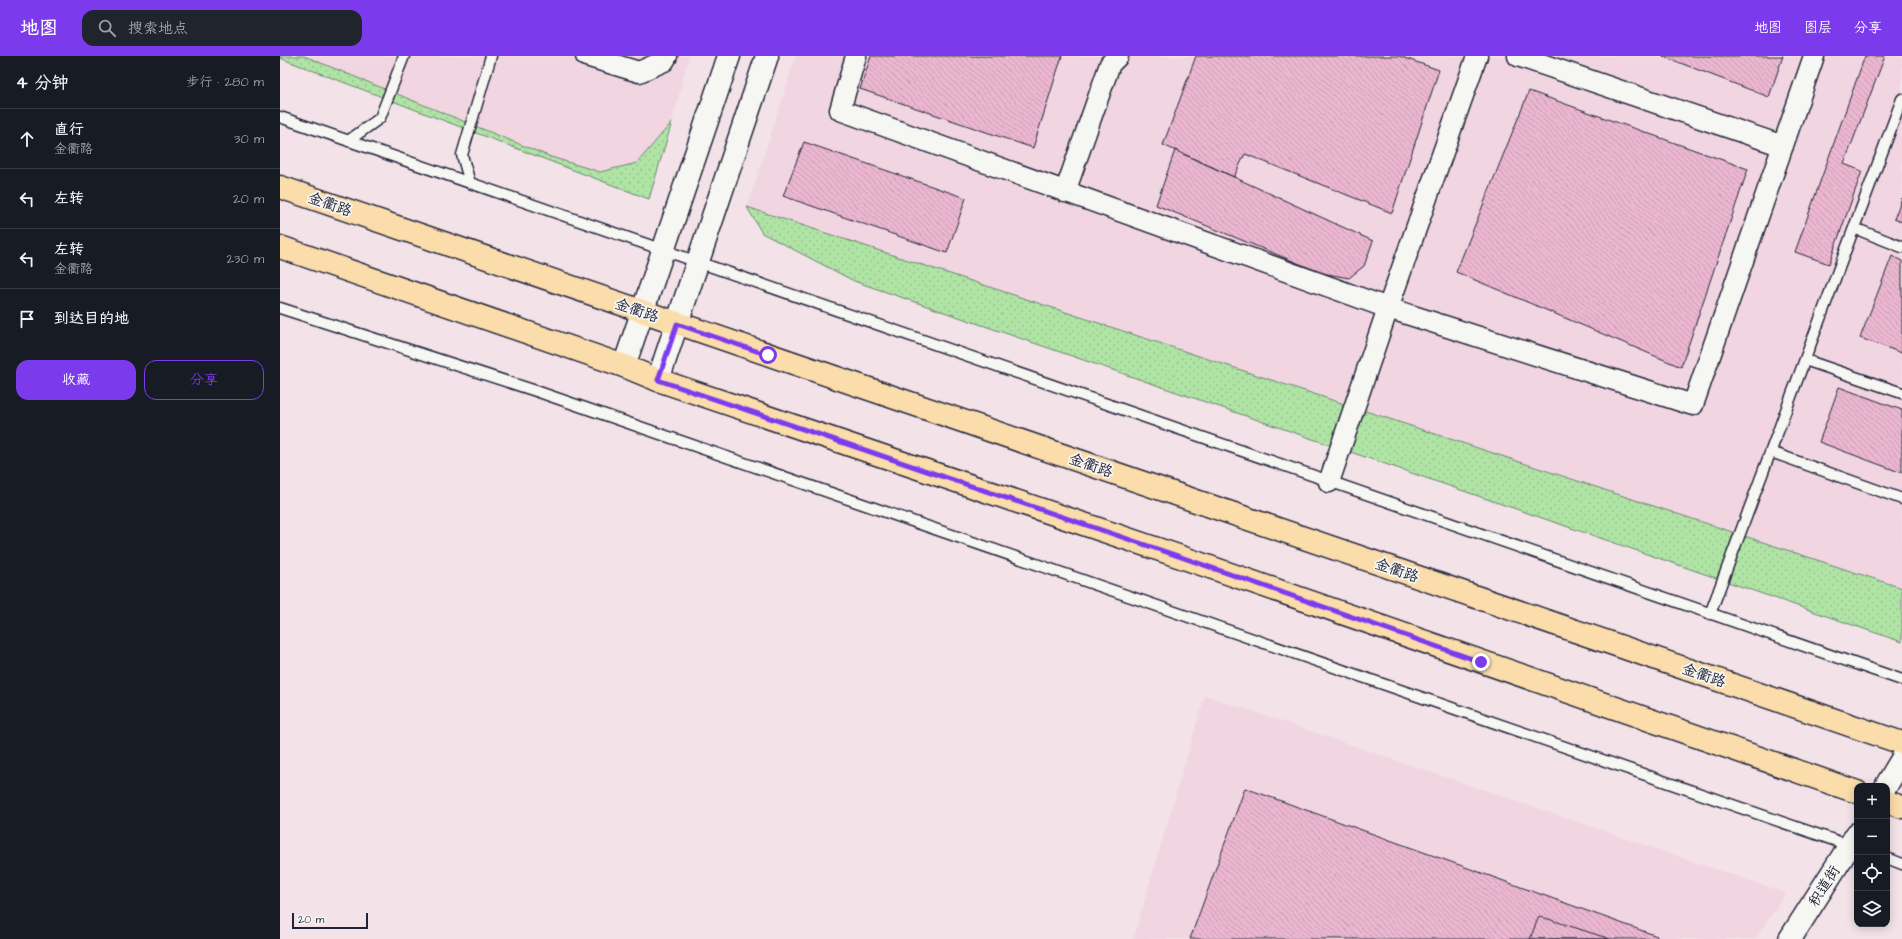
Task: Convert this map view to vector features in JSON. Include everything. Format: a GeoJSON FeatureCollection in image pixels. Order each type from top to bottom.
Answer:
{"type":"FeatureCollection","features":[{"type":"Feature","properties":{"kind":"main road"},"geometry":{"type":"LineString","coordinates":[[624,366],[729,56]]}},
{"type":"Feature","properties":{"kind":"main road"},"geometry":{"type":"LineString","coordinates":[[658,380],[767,56]]}},
{"type":"Feature","properties":{"kind":"main road","name":"金衢路"},"geometry":{"type":"LineString","coordinates":[[280,187],[1902,743]]}},
{"type":"Feature","properties":{"kind":"main road"},"geometry":{"type":"LineString","coordinates":[[280,247],[624,366],[658,380],[1181,557],[1854,791]]}},
{"type":"Feature","properties":{"kind":"main road"},"geometry":{"type":"LineString","coordinates":[[1888,783],[1902,759]]}},
{"type":"Feature","properties":{"kind":"main road"},"geometry":{"type":"LineString","coordinates":[[1890,803],[1902,808]]}},
{"type":"Feature","properties":{"kind":"main road","name":"积道街"},"geometry":{"type":"LineString","coordinates":[[1790,939],[1854,842]]}},
{"type":"Feature","properties":{"kind":"street"},"geometry":{"type":"LineString","coordinates":[[586,56],[639,72],[664,61],[667,56]]}},
{"type":"Feature","properties":{"kind":"street"},"geometry":{"type":"LineString","coordinates":[[856,56],[840,110],[1388,308],[1693,405],[1814,56]]}},
{"type":"Feature","properties":{"kind":"street"},"geometry":{"type":"LineString","coordinates":[[1065,192],[1110,64],[1118,56]]}},
{"type":"Feature","properties":{"kind":"street"},"geometry":{"type":"LineString","coordinates":[[1329,482],[1388,308],[1477,56]]}},
{"type":"Feature","properties":{"kind":"street"},"geometry":{"type":"LineString","coordinates":[[1518,56],[1783,146]]}},
{"type":"Feature","properties":{"kind":"lane"},"geometry":{"type":"LineString","coordinates":[[348,140],[380,118],[404,56]]}},
{"type":"Feature","properties":{"kind":"lane"},"geometry":{"type":"LineString","coordinates":[[470,183],[462,155],[491,56]]}},
{"type":"Feature","properties":{"kind":"lane"},"geometry":{"type":"LineString","coordinates":[[1710,614],[1902,99]]}},
{"type":"Feature","properties":{"kind":"lane"},"geometry":{"type":"LineString","coordinates":[[280,117],[1902,680]]}},
{"type":"Feature","properties":{"kind":"lane"},"geometry":{"type":"LineString","coordinates":[[1854,228],[1902,247]]}},
{"type":"Feature","properties":{"kind":"lane"},"geometry":{"type":"LineString","coordinates":[[280,308],[536,391],[1854,842]]}},
{"type":"Feature","properties":{"kind":"lane"},"geometry":{"type":"LineString","coordinates":[[1805,360],[1902,393]]}},
{"type":"Feature","properties":{"kind":"lane"},"geometry":{"type":"LineString","coordinates":[[1771,452],[1902,499]]}},
{"type":"Feature","properties":{"kind":"lane"},"geometry":{"type":"LineString","coordinates":[[1890,859],[1902,864]]}},
{"type":"Feature","properties":{"kind":"shaded area"},"geometry":{"type":"Polygon","coordinates":[[[304,56],[689,56],[672,122],[637,163],[600,172],[551,157],[304,56]]]}},
{"type":"Feature","properties":{"kind":"shaded area"},"geometry":{"type":"Polygon","coordinates":[[[796,56],[1902,56],[1902,588],[747,207],[796,56]]]}},
{"type":"Feature","properties":{"kind":"shaded area"},"geometry":{"type":"Polygon","coordinates":[[[1205,695],[1786,893],[1755,939],[1133,939],[1205,695]]]}},
{"type":"Feature","properties":{"kind":"green space"},"geometry":{"type":"Polygon","coordinates":[[[280,56],[304,56],[551,157],[600,172],[637,163],[672,122],[649,199],[280,58],[280,56]]]}},
{"type":"Feature","properties":{"kind":"green space"},"geometry":{"type":"Polygon","coordinates":[[[747,207],[1902,588],[1902,642],[854,281],[762,233],[747,207]]]}},
{"type":"Feature","properties":{"kind":"building"},"geometry":{"type":"Polygon","coordinates":[[[871,56],[1062,56],[1033,148],[860,89],[871,56]]]}},
{"type":"Feature","properties":{"kind":"building"},"geometry":{"type":"Polygon","coordinates":[[[1196,56],[1399,56],[1439,70],[1392,213],[1245,154],[1234,177],[1163,145],[1196,56]]]}},
{"type":"Feature","properties":{"kind":"building"},"geometry":{"type":"Polygon","coordinates":[[[1662,56],[1783,56],[1769,97],[1662,56]]]}},
{"type":"Feature","properties":{"kind":"building"},"geometry":{"type":"Polygon","coordinates":[[[1865,56],[1885,56],[1844,164],[1862,171],[1829,264],[1795,252],[1865,56]]]}},
{"type":"Feature","properties":{"kind":"building"},"geometry":{"type":"Polygon","coordinates":[[[1529,91],[1748,169],[1681,367],[1456,272],[1529,91]]]}},
{"type":"Feature","properties":{"kind":"building"},"geometry":{"type":"Polygon","coordinates":[[[804,142],[966,198],[947,253],[783,196],[804,142]]]}},
{"type":"Feature","properties":{"kind":"building"},"geometry":{"type":"Polygon","coordinates":[[[1175,150],[1373,241],[1364,266],[1349,278],[1322,273],[1156,205],[1175,150]]]}},
{"type":"Feature","properties":{"kind":"building"},"geometry":{"type":"Polygon","coordinates":[[[1902,198],[1902,222],[1894,219],[1902,198]]]}},
{"type":"Feature","properties":{"kind":"building"},"geometry":{"type":"Polygon","coordinates":[[[1892,256],[1902,261],[1902,353],[1860,338],[1892,256]]]}},
{"type":"Feature","properties":{"kind":"building"},"geometry":{"type":"Polygon","coordinates":[[[1839,387],[1902,410],[1902,473],[1819,442],[1839,387]]]}},
{"type":"Feature","properties":{"kind":"building"},"geometry":{"type":"Polygon","coordinates":[[[1245,788],[1657,936],[1656,939],[1190,939],[1245,788]]]}},
{"type":"Feature","properties":{"kind":"building"},"geometry":{"type":"Polygon","coordinates":[[[1539,916],[1610,939],[1530,939],[1539,916]]]}},
{"type":"Feature","properties":{"kind":"route"},"geometry":{"type":"LineString","coordinates":[[768,355],[677,324],[658,380],[1181,557],[1481,662]]}}]}
